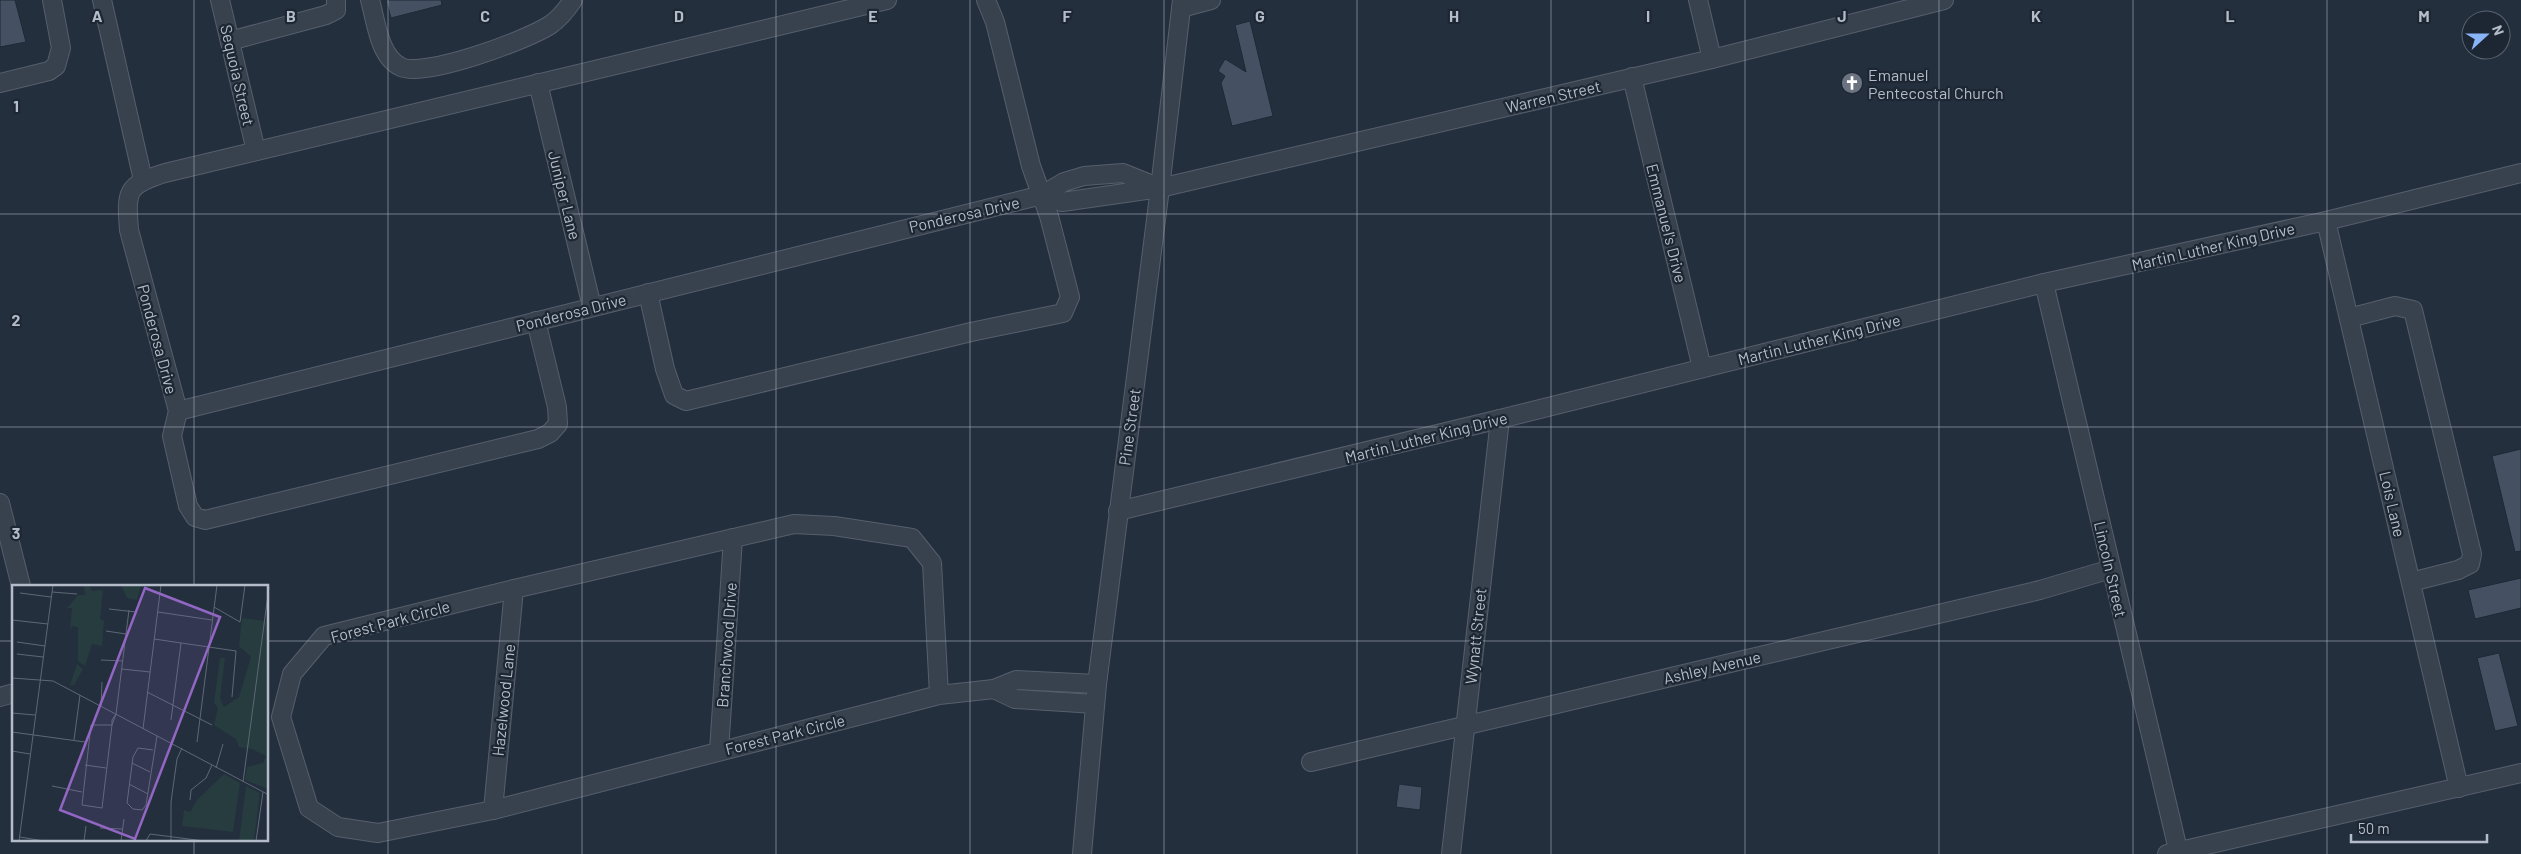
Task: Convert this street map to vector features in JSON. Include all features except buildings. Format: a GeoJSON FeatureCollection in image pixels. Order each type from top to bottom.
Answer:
{"type":"FeatureCollection","features":[{"type":"Feature","properties":{"kind":"street"},"geometry":{"type":"LineString","coordinates":[[0,83],[49,71],[56,66],[61,48],[52,0]]}},
{"type":"Feature","properties":{"kind":"street"},"geometry":{"type":"LineString","coordinates":[[102,0],[143,180],[256,151],[887,0]]}},
{"type":"Feature","properties":{"kind":"street","name":"Sequoia Street"},"geometry":{"type":"LineString","coordinates":[[220,0],[256,151]]}},
{"type":"Feature","properties":{"kind":"street"},"geometry":{"type":"LineString","coordinates":[[230,41],[326,15],[336,10],[336,0]]}},
{"type":"Feature","properties":{"kind":"street"},"geometry":{"type":"LineString","coordinates":[[370,0],[380,36],[389,58],[402,68],[422,70],[497,49],[528,37],[551,24],[573,0]]}},
{"type":"Feature","properties":{"kind":"street","name":"Ponderosa Drive"},"geometry":{"type":"LineString","coordinates":[[986,0],[995,22],[1031,166],[1042,195]]}},
{"type":"Feature","properties":{"kind":"street"},"geometry":{"type":"LineString","coordinates":[[1181,4],[1212,0]]}},
{"type":"Feature","properties":{"kind":"street"},"geometry":{"type":"LineString","coordinates":[[1698,0],[1712,59]]}},
{"type":"Feature","properties":{"kind":"street","name":"Warren Street"},"geometry":{"type":"LineString","coordinates":[[1160,188],[1712,59],[1944,0]]}},
{"type":"Feature","properties":{"kind":"street","name":"Pine Street"},"geometry":{"type":"LineString","coordinates":[[1082,854],[1097,684],[1160,188],[1181,4]]}},
{"type":"Feature","properties":{"kind":"street","name":"Emmanuel's Drive"},"geometry":{"type":"LineString","coordinates":[[1632,78],[1702,368]]}},
{"type":"Feature","properties":{"kind":"street","name":"Juniper Lane"},"geometry":{"type":"LineString","coordinates":[[538,83],[592,307]]}},
{"type":"Feature","properties":{"kind":"street","name":"Martin Luther King Drive"},"geometry":{"type":"LineString","coordinates":[[1118,511],[1500,419],[2044,283],[2326,221],[2521,173]]}},
{"type":"Feature","properties":{"kind":"street","name":"Ponderosa Drive"},"geometry":{"type":"LineString","coordinates":[[143,180],[132,189],[127,204],[129,230],[178,411],[1042,195],[1062,202],[1160,188]]}},
{"type":"Feature","properties":{"kind":"street"},"geometry":{"type":"LineString","coordinates":[[648,292],[665,369],[674,395],[686,401],[971,332],[1063,314],[1070,297],[1042,195]]}},
{"type":"Feature","properties":{"kind":"street","name":"Lois Lane"},"geometry":{"type":"LineString","coordinates":[[2326,221],[2459,788]]}},
{"type":"Feature","properties":{"kind":"street","name":"Lincoln Street"},"geometry":{"type":"LineString","coordinates":[[2044,283],[2175,853]]}},
{"type":"Feature","properties":{"kind":"street"},"geometry":{"type":"LineString","coordinates":[[2349,318],[2395,306],[2413,310],[2472,554],[2470,564],[2458,570],[2411,582]]}},
{"type":"Feature","properties":{"kind":"street"},"geometry":{"type":"LineString","coordinates":[[178,411],[172,436],[188,506],[195,517],[204,520],[538,439],[550,433],[558,424],[556,407],[536,321]]}},
{"type":"Feature","properties":{"kind":"street","name":"Wynatt Street"},"geometry":{"type":"LineString","coordinates":[[1451,854],[1500,419]]}},
{"type":"Feature","properties":{"kind":"street"},"geometry":{"type":"LineString","coordinates":[[0,503],[21,585]]}},
{"type":"Feature","properties":{"kind":"street","name":"Forest Park Circle"},"geometry":{"type":"LineString","coordinates":[[939,695],[932,562],[912,538],[834,526],[794,524],[514,589],[324,636],[292,674],[281,717],[309,808],[338,827],[378,833],[493,810],[939,695],[994,689],[1016,680],[1097,684]]}},
{"type":"Feature","properties":{"kind":"street","name":"Branchwood Drive"},"geometry":{"type":"LineString","coordinates":[[718,751],[733,538]]}},
{"type":"Feature","properties":{"kind":"street","name":"Ashley Avenue"},"geometry":{"type":"LineString","coordinates":[[1311,762],[2040,590],[2111,569]]}},
{"type":"Feature","properties":{"kind":"street","name":"Hazelwood Lane"},"geometry":{"type":"LineString","coordinates":[[493,810],[514,589]]}},
{"type":"Feature","properties":{"kind":"street"},"geometry":{"type":"LineString","coordinates":[[994,689],[1015,699],[1095,704]]}},
{"type":"Feature","properties":{"kind":"street"},"geometry":{"type":"LineString","coordinates":[[2175,853],[2521,773]]}},
{"type":"Feature","properties":{"kind":"place","name":"Emanuel Pentecostal Church"},"geometry":{"type":"Point","coordinates":[1852,83]}}]}
